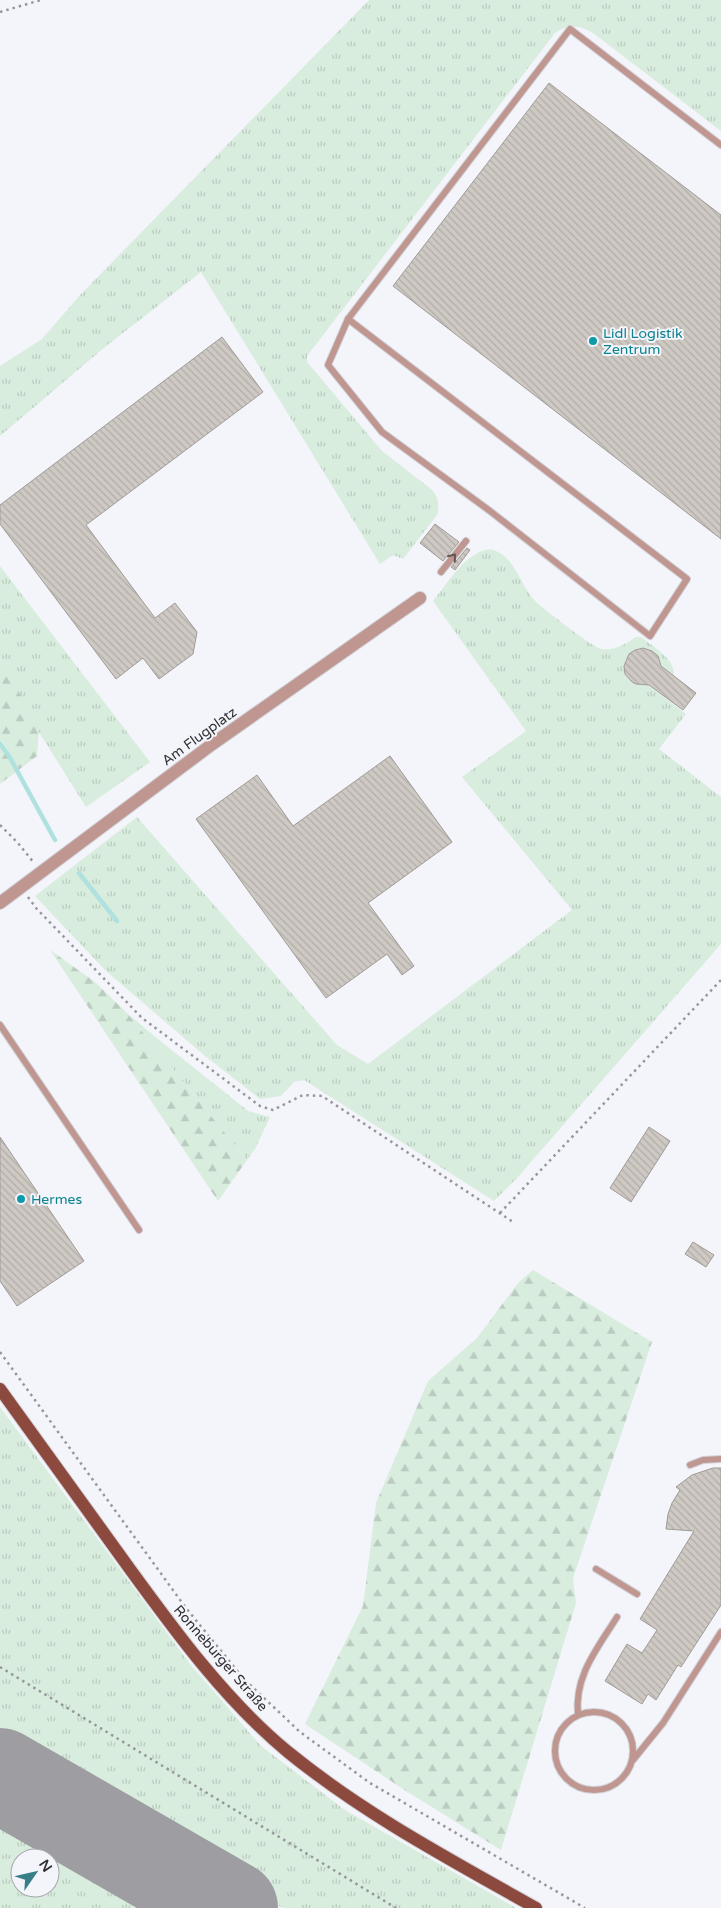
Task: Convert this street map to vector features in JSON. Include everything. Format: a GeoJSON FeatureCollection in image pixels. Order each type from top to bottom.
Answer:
{"type":"FeatureCollection","features":[{"type":"Feature","properties":{"kind":"main road","name":"Ronneburger Straße"},"geometry":{"type":"LineString","coordinates":[[0,1389],[168,1621],[214,1678],[249,1715],[287,1751],[370,1811],[536,1908]]}},
{"type":"Feature","properties":{"kind":"street","name":"Am Flugplatz"},"geometry":{"type":"LineString","coordinates":[[0,903],[211,745],[420,598]]}},
{"type":"Feature","properties":{"kind":"lane"},"geometry":{"type":"LineString","coordinates":[[348,319],[687,579],[650,636],[490,511],[382,432],[328,365],[348,319],[570,29],[721,145]]}},
{"type":"Feature","properties":{"kind":"lane"},"geometry":{"type":"LineString","coordinates":[[441,572],[466,541]]}},
{"type":"Feature","properties":{"kind":"lane"},"geometry":{"type":"LineString","coordinates":[[0,1025],[139,1230]]}},
{"type":"Feature","properties":{"kind":"lane"},"geometry":{"type":"LineString","coordinates":[[690,1464],[703,1460],[721,1459]]}},
{"type":"Feature","properties":{"kind":"lane"},"geometry":{"type":"LineString","coordinates":[[596,1569],[637,1594]]}},
{"type":"Feature","properties":{"kind":"lane"},"geometry":{"type":"LineString","coordinates":[[578,1715],[577,1700],[582,1674],[617,1617]]}},
{"type":"Feature","properties":{"kind":"lane"},"geometry":{"type":"LineString","coordinates":[[633,1760],[632,1741],[624,1725],[614,1717],[603,1712],[590,1712],[578,1715],[567,1722],[559,1733],[555,1746],[556,1759],[560,1771],[569,1781],[581,1788],[594,1790],[607,1788],[619,1782],[628,1772],[633,1760],[663,1723],[721,1632]]}},
{"type":"Feature","properties":{"kind":"path"},"geometry":{"type":"LineString","coordinates":[[0,12],[41,0]]}},
{"type":"Feature","properties":{"kind":"path"},"geometry":{"type":"LineString","coordinates":[[0,825],[18,843],[42,873]]}},
{"type":"Feature","properties":{"kind":"path"},"geometry":{"type":"LineString","coordinates":[[22,888],[36,908],[142,1018],[260,1106],[273,1110],[303,1094],[322,1096],[514,1222]]}},
{"type":"Feature","properties":{"kind":"path"},"geometry":{"type":"LineString","coordinates":[[500,1213],[721,980]]}},
{"type":"Feature","properties":{"kind":"path"},"geometry":{"type":"LineString","coordinates":[[0,1352],[186,1608],[244,1679],[300,1732],[370,1783],[585,1908]]}},
{"type":"Feature","properties":{"kind":"path"},"geometry":{"type":"LineString","coordinates":[[0,1667],[396,1908]]}},
{"type":"Feature","properties":{"kind":"green space"},"geometry":{"type":"Polygon","coordinates":[[[369,0],[721,0],[721,131],[593,33],[583,28],[574,27],[560,30],[555,33],[307,356],[307,362],[382,451],[431,489],[437,497],[437,515],[403,559],[393,555],[380,564],[201,272],[105,347],[0,436],[0,366],[42,339],[81,294],[369,0]]]}},
{"type":"Feature","properties":{"kind":"green space"},"geometry":{"type":"Polygon","coordinates":[[[490,549],[506,557],[536,602],[596,647],[601,649],[616,648],[636,637],[641,637],[668,659],[674,670],[674,676],[661,667],[654,653],[642,648],[628,656],[625,672],[629,679],[636,684],[648,685],[686,714],[659,749],[721,797],[721,944],[517,1178],[494,1201],[304,1080],[294,1082],[281,1096],[260,1099],[205,1056],[106,971],[35,896],[137,817],[337,1045],[368,1064],[572,910],[462,777],[526,731],[433,601],[465,562],[472,556],[490,549]]]}},
{"type":"Feature","properties":{"kind":"green space"},"geometry":{"type":"Polygon","coordinates":[[[0,566],[150,762],[86,807],[39,732],[0,657],[0,566]]]}},
{"type":"Feature","properties":{"kind":"green space"},"geometry":{"type":"Polygon","coordinates":[[[0,657],[39,729],[37,756],[0,784],[0,657]]]}},
{"type":"Feature","properties":{"kind":"green space"},"geometry":{"type":"Polygon","coordinates":[[[50,950],[95,982],[127,1013],[247,1160],[218,1201],[50,950]]]}},
{"type":"Feature","properties":{"kind":"green space"},"geometry":{"type":"Polygon","coordinates":[[[127,1013],[248,1111],[270,1117],[256,1147],[247,1160],[127,1013]]]}},
{"type":"Feature","properties":{"kind":"green space"},"geometry":{"type":"Polygon","coordinates":[[[533,1270],[652,1342],[573,1578],[576,1603],[501,1850],[406,1791],[305,1724],[363,1606],[376,1503],[428,1381],[477,1338],[518,1283],[533,1270]]]}},
{"type":"Feature","properties":{"kind":"green space"},"geometry":{"type":"Polygon","coordinates":[[[0,1407],[190,1664],[261,1746],[345,1810],[516,1908],[282,1908],[0,1746],[0,1407]]]}},
{"type":"Feature","properties":{"kind":"green space"},"geometry":{"type":"Polygon","coordinates":[[[0,1805],[180,1908],[0,1908],[0,1805]]]}},
{"type":"Feature","properties":{"kind":"building","name":"Lidl Logistik Zentrum"},"geometry":{"type":"Polygon","coordinates":[[[549,83],[721,215],[721,539],[393,286],[549,83]]]}},
{"type":"Feature","properties":{"kind":"building"},"geometry":{"type":"Polygon","coordinates":[[[222,337],[263,392],[86,525],[155,618],[175,603],[197,632],[193,654],[159,679],[143,658],[116,679],[0,524],[0,505],[222,337]]]}},
{"type":"Feature","properties":{"kind":"building"},"geometry":{"type":"Polygon","coordinates":[[[435,524],[459,542],[443,561],[420,543],[435,524]]]}},
{"type":"Feature","properties":{"kind":"building"},"geometry":{"type":"Polygon","coordinates":[[[467,548],[470,550],[455,570],[451,567],[467,548]]]}},
{"type":"Feature","properties":{"kind":"building"},"geometry":{"type":"Polygon","coordinates":[[[643,648],[652,651],[658,656],[661,666],[696,693],[683,710],[649,685],[636,684],[625,674],[624,666],[629,654],[643,648]]]}},
{"type":"Feature","properties":{"kind":"building"},"geometry":{"type":"Polygon","coordinates":[[[390,756],[452,842],[368,903],[414,966],[402,975],[387,954],[326,998],[196,819],[257,775],[293,826],[390,756]]]}},
{"type":"Feature","properties":{"kind":"building"},"geometry":{"type":"Polygon","coordinates":[[[649,1127],[670,1141],[631,1202],[610,1188],[649,1127]]]}},
{"type":"Feature","properties":{"kind":"building","name":"Hermes"},"geometry":{"type":"Polygon","coordinates":[[[0,1137],[84,1261],[17,1306],[0,1281],[0,1137]]]}},
{"type":"Feature","properties":{"kind":"building"},"geometry":{"type":"Polygon","coordinates":[[[693,1242],[714,1255],[706,1267],[685,1254],[693,1242]]]}},
{"type":"Feature","properties":{"kind":"building"},"geometry":{"type":"Polygon","coordinates":[[[713,1468],[721,1468],[721,1605],[681,1667],[678,1665],[656,1700],[648,1694],[642,1704],[605,1681],[627,1644],[642,1653],[657,1630],[640,1619],[694,1531],[666,1529],[668,1514],[680,1490],[676,1487],[692,1475],[713,1468]]]}},
{"type":"Feature","properties":{"kind":"waterway"},"geometry":{"type":"LineString","coordinates":[[0,744],[9,756],[55,840]]}},
{"type":"Feature","properties":{"kind":"waterway"},"geometry":{"type":"LineString","coordinates":[[79,873],[117,921]]}},
{"type":"Feature","properties":{"kind":"runway"},"geometry":{"type":"LineString","coordinates":[[0,1775],[231,1908]]}},
{"type":"Feature","properties":{"kind":"place","name":"Lidl Logistik Zentrum"},"geometry":{"type":"Point","coordinates":[593,341]}},
{"type":"Feature","properties":{"kind":"place","name":"Hermes"},"geometry":{"type":"Point","coordinates":[21,1199]}}]}
